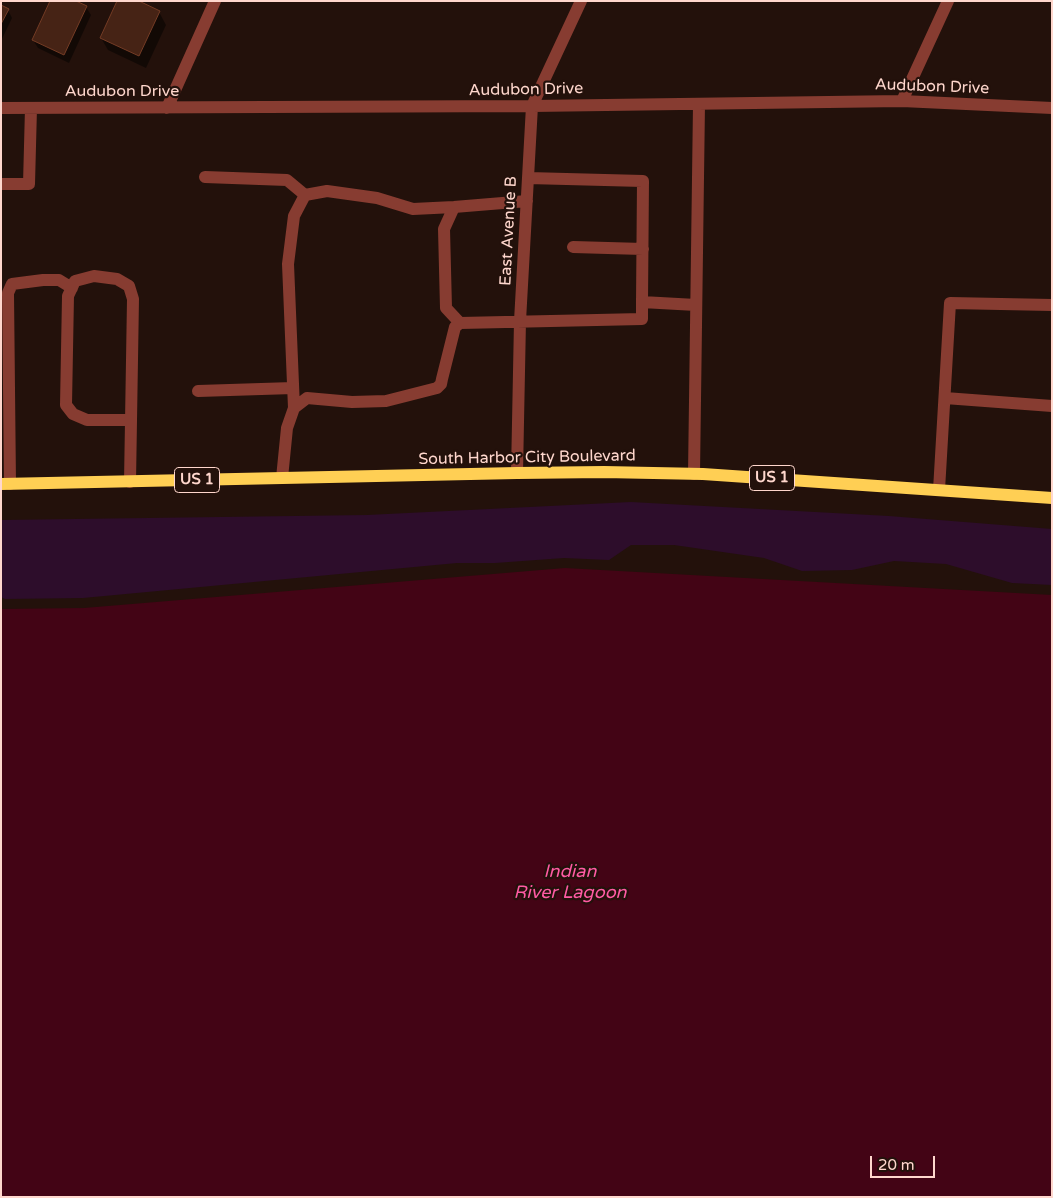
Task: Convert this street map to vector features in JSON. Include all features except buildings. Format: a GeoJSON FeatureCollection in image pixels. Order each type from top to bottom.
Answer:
{"type":"FeatureCollection","features":[{"type":"Feature","properties":{"kind":"main road","name":"South Harbor City Boulevard"},"geometry":{"type":"LineString","coordinates":[[6,484],[517,473],[694,474],[1052,498]]}},
{"type":"Feature","properties":{"kind":"street"},"geometry":{"type":"LineString","coordinates":[[167,108],[215,1]]}},
{"type":"Feature","properties":{"kind":"street","name":"East Avenue B"},"geometry":{"type":"LineString","coordinates":[[517,473],[520,321],[532,106],[581,1]]}},
{"type":"Feature","properties":{"kind":"street"},"geometry":{"type":"LineString","coordinates":[[902,101],[948,1]]}},
{"type":"Feature","properties":{"kind":"street","name":"Audubon Drive"},"geometry":{"type":"LineString","coordinates":[[1,108],[532,106],[902,101],[1052,108]]}},
{"type":"Feature","properties":{"kind":"street"},"geometry":{"type":"LineString","coordinates":[[694,474],[698,104]]}},
{"type":"Feature","properties":{"kind":"street"},"geometry":{"type":"LineString","coordinates":[[1,184],[29,184],[31,108]]}},
{"type":"Feature","properties":{"kind":"street"},"geometry":{"type":"LineString","coordinates":[[205,177],[287,180],[305,195]]}},
{"type":"Feature","properties":{"kind":"street"},"geometry":{"type":"LineString","coordinates":[[294,408],[307,398],[352,402],[386,401],[437,388],[441,384],[455,327],[460,323],[642,319],[643,181],[528,178]]}},
{"type":"Feature","properties":{"kind":"street"},"geometry":{"type":"LineString","coordinates":[[305,195],[327,191],[377,198],[413,209],[527,200]]}},
{"type":"Feature","properties":{"kind":"street"},"geometry":{"type":"LineString","coordinates":[[282,478],[287,428],[294,408],[288,264],[294,216],[305,195]]}},
{"type":"Feature","properties":{"kind":"street"},"geometry":{"type":"LineString","coordinates":[[454,207],[444,229],[446,308],[460,323]]}},
{"type":"Feature","properties":{"kind":"street"},"geometry":{"type":"LineString","coordinates":[[573,248],[643,249]]}},
{"type":"Feature","properties":{"kind":"street"},"geometry":{"type":"LineString","coordinates":[[130,482],[131,420],[132,299],[129,286],[117,279],[94,276],[75,282],[68,296],[66,404],[73,414],[87,420],[131,420]]}},
{"type":"Feature","properties":{"kind":"street"},"geometry":{"type":"LineString","coordinates":[[6,484],[8,293],[12,284],[43,280],[59,280],[72,288]]}},
{"type":"Feature","properties":{"kind":"street"},"geometry":{"type":"LineString","coordinates":[[642,302],[696,305]]}},
{"type":"Feature","properties":{"kind":"street"},"geometry":{"type":"LineString","coordinates":[[939,490],[950,303],[1052,305]]}},
{"type":"Feature","properties":{"kind":"street"},"geometry":{"type":"LineString","coordinates":[[198,391],[293,388]]}},
{"type":"Feature","properties":{"kind":"street"},"geometry":{"type":"LineString","coordinates":[[945,398],[1052,406]]}},
{"type":"Feature","properties":{"kind":"shaded area"},"geometry":{"type":"Polygon","coordinates":[[[631,502],[889,516],[1052,529],[1052,585],[1012,583],[946,564],[894,561],[852,570],[802,571],[764,558],[674,545],[631,545],[609,560],[564,558],[495,563],[457,563],[83,598],[5,599],[1,597],[1,520],[367,515],[631,502]]]}},
{"type":"Feature","properties":{"kind":"water","name":"Indian River Lagoon"},"geometry":{"type":"Polygon","coordinates":[[[565,568],[1052,595],[1052,1197],[1,1197],[1,609],[84,608],[565,568]]]}}]}
